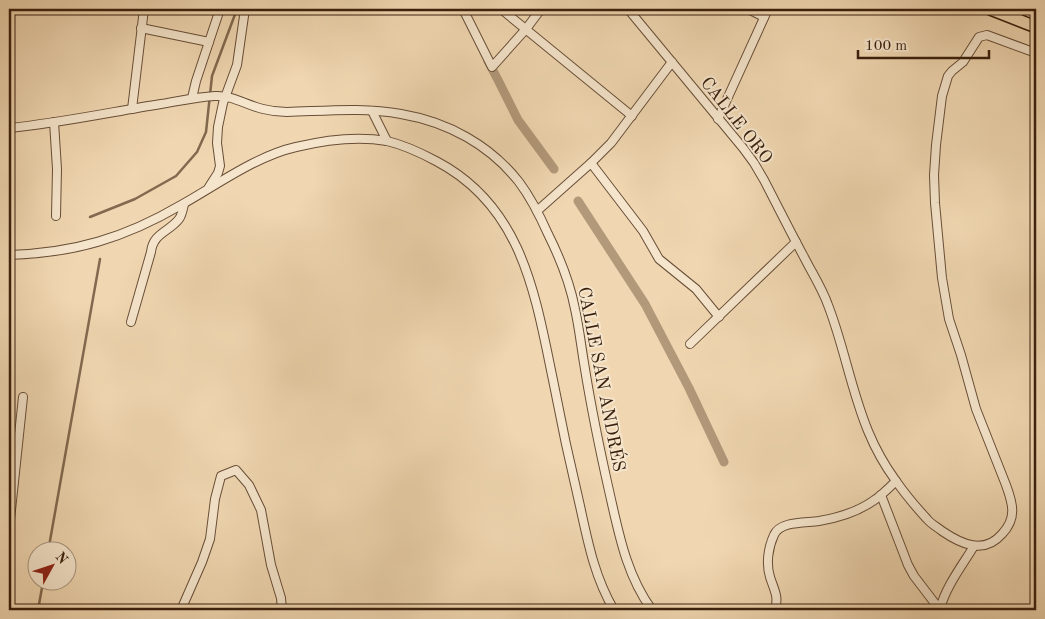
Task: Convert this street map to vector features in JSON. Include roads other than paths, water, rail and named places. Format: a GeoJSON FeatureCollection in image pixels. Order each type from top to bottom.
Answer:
{"type":"FeatureCollection","features":[{"type":"Feature","properties":{"kind":"main road"},"geometry":{"type":"LineString","coordinates":[[990,9],[1019,14],[1036,27]]}},
{"type":"Feature","properties":{"kind":"street"},"geometry":{"type":"LineString","coordinates":[[132,108],[144,9]]}},
{"type":"Feature","properties":{"kind":"street"},"geometry":{"type":"LineString","coordinates":[[192,98],[220,9]]}},
{"type":"Feature","properties":{"kind":"street"},"geometry":{"type":"LineString","coordinates":[[208,189],[220,166],[217,143],[221,96],[237,66],[244,9]]}},
{"type":"Feature","properties":{"kind":"street"},"geometry":{"type":"LineString","coordinates":[[463,9],[492,67],[541,9]]}},
{"type":"Feature","properties":{"kind":"street"},"geometry":{"type":"LineString","coordinates":[[501,9],[632,116]]}},
{"type":"Feature","properties":{"kind":"street","name":"CALLE ORO"},"geometry":{"type":"LineString","coordinates":[[628,9],[754,163],[764,180],[827,302],[868,432],[888,470],[928,521],[962,543],[974,546]]}},
{"type":"Feature","properties":{"kind":"street"},"geometry":{"type":"LineString","coordinates":[[748,9],[764,17]]}},
{"type":"Feature","properties":{"kind":"street"},"geometry":{"type":"LineString","coordinates":[[718,119],[768,9]]}},
{"type":"Feature","properties":{"kind":"street"},"geometry":{"type":"LineString","coordinates":[[141,28],[209,42]]}},
{"type":"Feature","properties":{"kind":"street"},"geometry":{"type":"LineString","coordinates":[[940,610],[947,591],[974,546],[984,546],[995,542],[1009,527],[1013,509],[1008,491],[976,409],[949,319],[942,278],[934,176],[942,96],[948,76],[964,62],[976,41],[983,35],[988,35],[1036,53]]}},
{"type":"Feature","properties":{"kind":"street"},"geometry":{"type":"LineString","coordinates":[[538,211],[592,163],[611,143],[672,62]]}},
{"type":"Feature","properties":{"kind":"street"},"geometry":{"type":"LineString","coordinates":[[9,128],[192,98],[221,96]]}},
{"type":"Feature","properties":{"kind":"street","name":"CALLE SAN ANDRÉS"},"geometry":{"type":"LineString","coordinates":[[221,96],[270,111],[348,110],[405,114],[445,126],[464,135],[492,154],[507,168],[538,211],[564,270],[575,308],[592,411],[621,544],[640,593],[652,610]]}},
{"type":"Feature","properties":{"kind":"street"},"geometry":{"type":"LineString","coordinates":[[372,111],[387,141]]}},
{"type":"Feature","properties":{"kind":"street"},"geometry":{"type":"LineString","coordinates":[[54,122],[57,169],[56,216]]}},
{"type":"Feature","properties":{"kind":"street"},"geometry":{"type":"LineString","coordinates":[[9,255],[54,252],[79,247],[107,240],[139,228],[265,158],[294,147],[362,139],[387,141],[427,156],[463,177],[482,195],[510,234],[528,273],[538,309],[592,559],[599,581],[614,610]]}},
{"type":"Feature","properties":{"kind":"street"},"geometry":{"type":"LineString","coordinates":[[592,163],[642,231],[659,259],[696,289],[719,317]]}},
{"type":"Feature","properties":{"kind":"street"},"geometry":{"type":"LineString","coordinates":[[131,322],[152,245],[159,235],[179,219],[184,204]]}},
{"type":"Feature","properties":{"kind":"street"},"geometry":{"type":"LineString","coordinates":[[690,344],[796,242]]}},
{"type":"Feature","properties":{"kind":"street"},"geometry":{"type":"LineString","coordinates":[[9,528],[23,397]]}},
{"type":"Feature","properties":{"kind":"street"},"geometry":{"type":"LineString","coordinates":[[181,610],[210,540],[215,499],[221,476],[236,470],[249,485],[261,510],[271,565],[281,598],[282,610]]}},
{"type":"Feature","properties":{"kind":"street"},"geometry":{"type":"LineString","coordinates":[[775,610],[777,598],[768,567],[770,549],[776,532],[780,527],[820,521],[854,512],[873,501],[896,481]]}},
{"type":"Feature","properties":{"kind":"street"},"geometry":{"type":"LineString","coordinates":[[881,495],[908,565],[920,585],[940,610]]}},
{"type":"Feature","properties":{"kind":"waterway"},"geometry":{"type":"LineString","coordinates":[[90,217],[135,199],[176,176],[197,152],[206,132],[212,76],[237,9]]}},
{"type":"Feature","properties":{"kind":"waterway"},"geometry":{"type":"LineString","coordinates":[[488,61],[518,120],[554,169]]}},
{"type":"Feature","properties":{"kind":"waterway"},"geometry":{"type":"LineString","coordinates":[[578,201],[645,304],[689,388],[724,462]]}},
{"type":"Feature","properties":{"kind":"waterway"},"geometry":{"type":"LineString","coordinates":[[50,542],[100,259]]}},
{"type":"Feature","properties":{"kind":"waterway"},"geometry":{"type":"LineString","coordinates":[[38,610],[41,592]]}}]}
